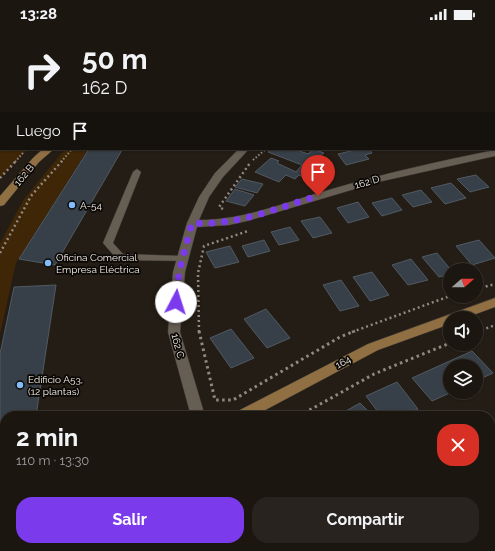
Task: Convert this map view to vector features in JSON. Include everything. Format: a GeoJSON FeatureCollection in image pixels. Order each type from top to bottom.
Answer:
{"type":"FeatureCollection","features":[{"type":"Feature","properties":{"kind":"street","name":"162 B"},"geometry":{"type":"LineString","coordinates":[[0,203],[36,160],[48,150]]}},
{"type":"Feature","properties":{"kind":"street","name":"162 C"},"geometry":{"type":"LineString","coordinates":[[197,411],[174,332],[179,272],[192,223],[204,197],[219,175],[243,150]]}},
{"type":"Feature","properties":{"kind":"street","name":"162 D"},"geometry":{"type":"LineString","coordinates":[[192,223],[212,224],[237,220],[372,180],[452,161],[495,153]]}},
{"type":"Feature","properties":{"kind":"street","name":"164"},"geometry":{"type":"LineString","coordinates":[[470,311],[495,302]]}},
{"type":"Feature","properties":{"kind":"street","name":"164"},"geometry":{"type":"LineString","coordinates":[[251,411],[373,347],[443,321]]}},
{"type":"Feature","properties":{"kind":"lane"},"geometry":{"type":"LineString","coordinates":[[137,172],[108,243],[120,258],[183,259]]}},
{"type":"Feature","properties":{"kind":"path"},"geometry":{"type":"LineString","coordinates":[[0,178],[27,150]]}},
{"type":"Feature","properties":{"kind":"path"},"geometry":{"type":"LineString","coordinates":[[0,252],[32,196],[71,150]]}},
{"type":"Feature","properties":{"kind":"path"},"geometry":{"type":"LineString","coordinates":[[228,210],[220,207],[251,162],[265,150]]}},
{"type":"Feature","properties":{"kind":"path"},"geometry":{"type":"LineString","coordinates":[[250,231],[204,246],[198,273],[198,327],[215,400],[233,400],[340,337],[443,299]]}},
{"type":"Feature","properties":{"kind":"path"},"geometry":{"type":"LineString","coordinates":[[483,287],[495,284]]}},
{"type":"Feature","properties":{"kind":"path"},"geometry":{"type":"LineString","coordinates":[[483,330],[495,325]]}},
{"type":"Feature","properties":{"kind":"path"},"geometry":{"type":"LineString","coordinates":[[308,411],[374,374],[443,346]]}},
{"type":"Feature","properties":{"kind":"shaded area"},"geometry":{"type":"Polygon","coordinates":[[[0,150],[27,150],[0,178],[0,150]]]}},
{"type":"Feature","properties":{"kind":"shaded area"},"geometry":{"type":"Polygon","coordinates":[[[64,150],[87,150],[16,263],[0,334],[0,243],[24,199],[64,150]]]}},
{"type":"Feature","properties":{"kind":"building","name":"A-54"},"geometry":{"type":"Polygon","coordinates":[[[88,150],[122,150],[55,265],[19,259],[88,150]]]}},
{"type":"Feature","properties":{"kind":"building"},"geometry":{"type":"Polygon","coordinates":[[[271,150],[297,150],[308,154],[312,150],[316,150],[324,153],[317,159],[330,164],[321,173],[311,169],[303,177],[299,175],[295,179],[286,175],[279,182],[255,172],[271,158],[279,161],[277,163],[296,172],[302,165],[268,152],[271,150]]]}},
{"type":"Feature","properties":{"kind":"building"},"geometry":{"type":"Polygon","coordinates":[[[355,150],[370,150],[372,153],[365,155],[369,159],[346,165],[338,154],[355,150]]]}},
{"type":"Feature","properties":{"kind":"building"},"geometry":{"type":"Polygon","coordinates":[[[476,175],[489,187],[470,192],[457,179],[476,175]]]}},
{"type":"Feature","properties":{"kind":"building"},"geometry":{"type":"Polygon","coordinates":[[[242,179],[263,184],[257,193],[235,187],[242,179]]]}},
{"type":"Feature","properties":{"kind":"building"},"geometry":{"type":"Polygon","coordinates":[[[451,183],[466,198],[445,204],[431,188],[451,183]]]}},
{"type":"Feature","properties":{"kind":"building"},"geometry":{"type":"Polygon","coordinates":[[[235,189],[254,195],[245,206],[226,201],[235,189]]]}},
{"type":"Feature","properties":{"kind":"building"},"geometry":{"type":"Polygon","coordinates":[[[421,190],[432,202],[413,207],[402,195],[421,190]]]}},
{"type":"Feature","properties":{"kind":"building"},"geometry":{"type":"Polygon","coordinates":[[[392,198],[402,210],[382,216],[372,203],[392,198]]]}},
{"type":"Feature","properties":{"kind":"building"},"geometry":{"type":"Polygon","coordinates":[[[358,202],[369,217],[348,223],[337,208],[358,202]]]}},
{"type":"Feature","properties":{"kind":"building"},"geometry":{"type":"Polygon","coordinates":[[[320,217],[332,233],[313,238],[301,221],[320,217]]]}},
{"type":"Feature","properties":{"kind":"building"},"geometry":{"type":"Polygon","coordinates":[[[290,227],[299,240],[279,245],[271,232],[290,227]]]}},
{"type":"Feature","properties":{"kind":"building"},"geometry":{"type":"Polygon","coordinates":[[[264,240],[270,251],[248,257],[242,246],[264,240]]]}},
{"type":"Feature","properties":{"kind":"building"},"geometry":{"type":"Polygon","coordinates":[[[479,240],[495,258],[479,263],[470,263],[456,246],[479,240]]]}},
{"type":"Feature","properties":{"kind":"building"},"geometry":{"type":"Polygon","coordinates":[[[230,246],[239,262],[215,268],[206,252],[230,246]]]}},
{"type":"Feature","properties":{"kind":"building"},"geometry":{"type":"Polygon","coordinates":[[[437,253],[445,263],[443,263],[443,276],[439,277],[422,257],[437,253]]]}},
{"type":"Feature","properties":{"kind":"building"},"geometry":{"type":"Polygon","coordinates":[[[411,259],[428,280],[408,285],[392,265],[411,259]]]}},
{"type":"Feature","properties":{"kind":"building"},"geometry":{"type":"Polygon","coordinates":[[[372,272],[389,295],[370,301],[353,277],[372,272]]]}},
{"type":"Feature","properties":{"kind":"building"},"geometry":{"type":"Polygon","coordinates":[[[341,280],[359,306],[340,311],[323,285],[341,280]]]}},
{"type":"Feature","properties":{"kind":"building","name":"Edificio A53, (12 plantas)"},"geometry":{"type":"Polygon","coordinates":[[[56,285],[37,411],[0,411],[0,354],[14,287],[56,285]]]}},
{"type":"Feature","properties":{"kind":"building"},"geometry":{"type":"Polygon","coordinates":[[[266,309],[290,338],[267,348],[244,319],[266,309]]]}},
{"type":"Feature","properties":{"kind":"building"},"geometry":{"type":"Polygon","coordinates":[[[231,329],[254,358],[231,368],[210,338],[231,329]]]}},
{"type":"Feature","properties":{"kind":"building"},"geometry":{"type":"Polygon","coordinates":[[[472,351],[480,359],[454,359],[472,351]]]}},
{"type":"Feature","properties":{"kind":"building"},"geometry":{"type":"Polygon","coordinates":[[[483,363],[493,373],[483,378],[483,363]]]}},
{"type":"Feature","properties":{"kind":"building"},"geometry":{"type":"Polygon","coordinates":[[[443,364],[443,396],[432,401],[412,378],[443,364]]]}},
{"type":"Feature","properties":{"kind":"building"},"geometry":{"type":"Polygon","coordinates":[[[397,382],[418,409],[413,411],[377,411],[366,396],[397,382]]]}},
{"type":"Feature","properties":{"kind":"building"},"geometry":{"type":"Polygon","coordinates":[[[360,403],[368,411],[346,411],[360,403]]]}},
{"type":"Feature","properties":{"kind":"place","name":"A-54"},"geometry":{"type":"Point","coordinates":[72,205]}},
{"type":"Feature","properties":{"kind":"place","name":"Oficina Comercial Empresa Eléctrica"},"geometry":{"type":"Point","coordinates":[48,263]}},
{"type":"Feature","properties":{"kind":"place","name":"Edificio A53, (12 plantas)"},"geometry":{"type":"Point","coordinates":[20,385]}},
{"type":"Feature","properties":{"kind":"route"},"geometry":{"type":"LineString","coordinates":[[176,302],[179,272],[192,223],[224,223],[318,196]]}}]}
